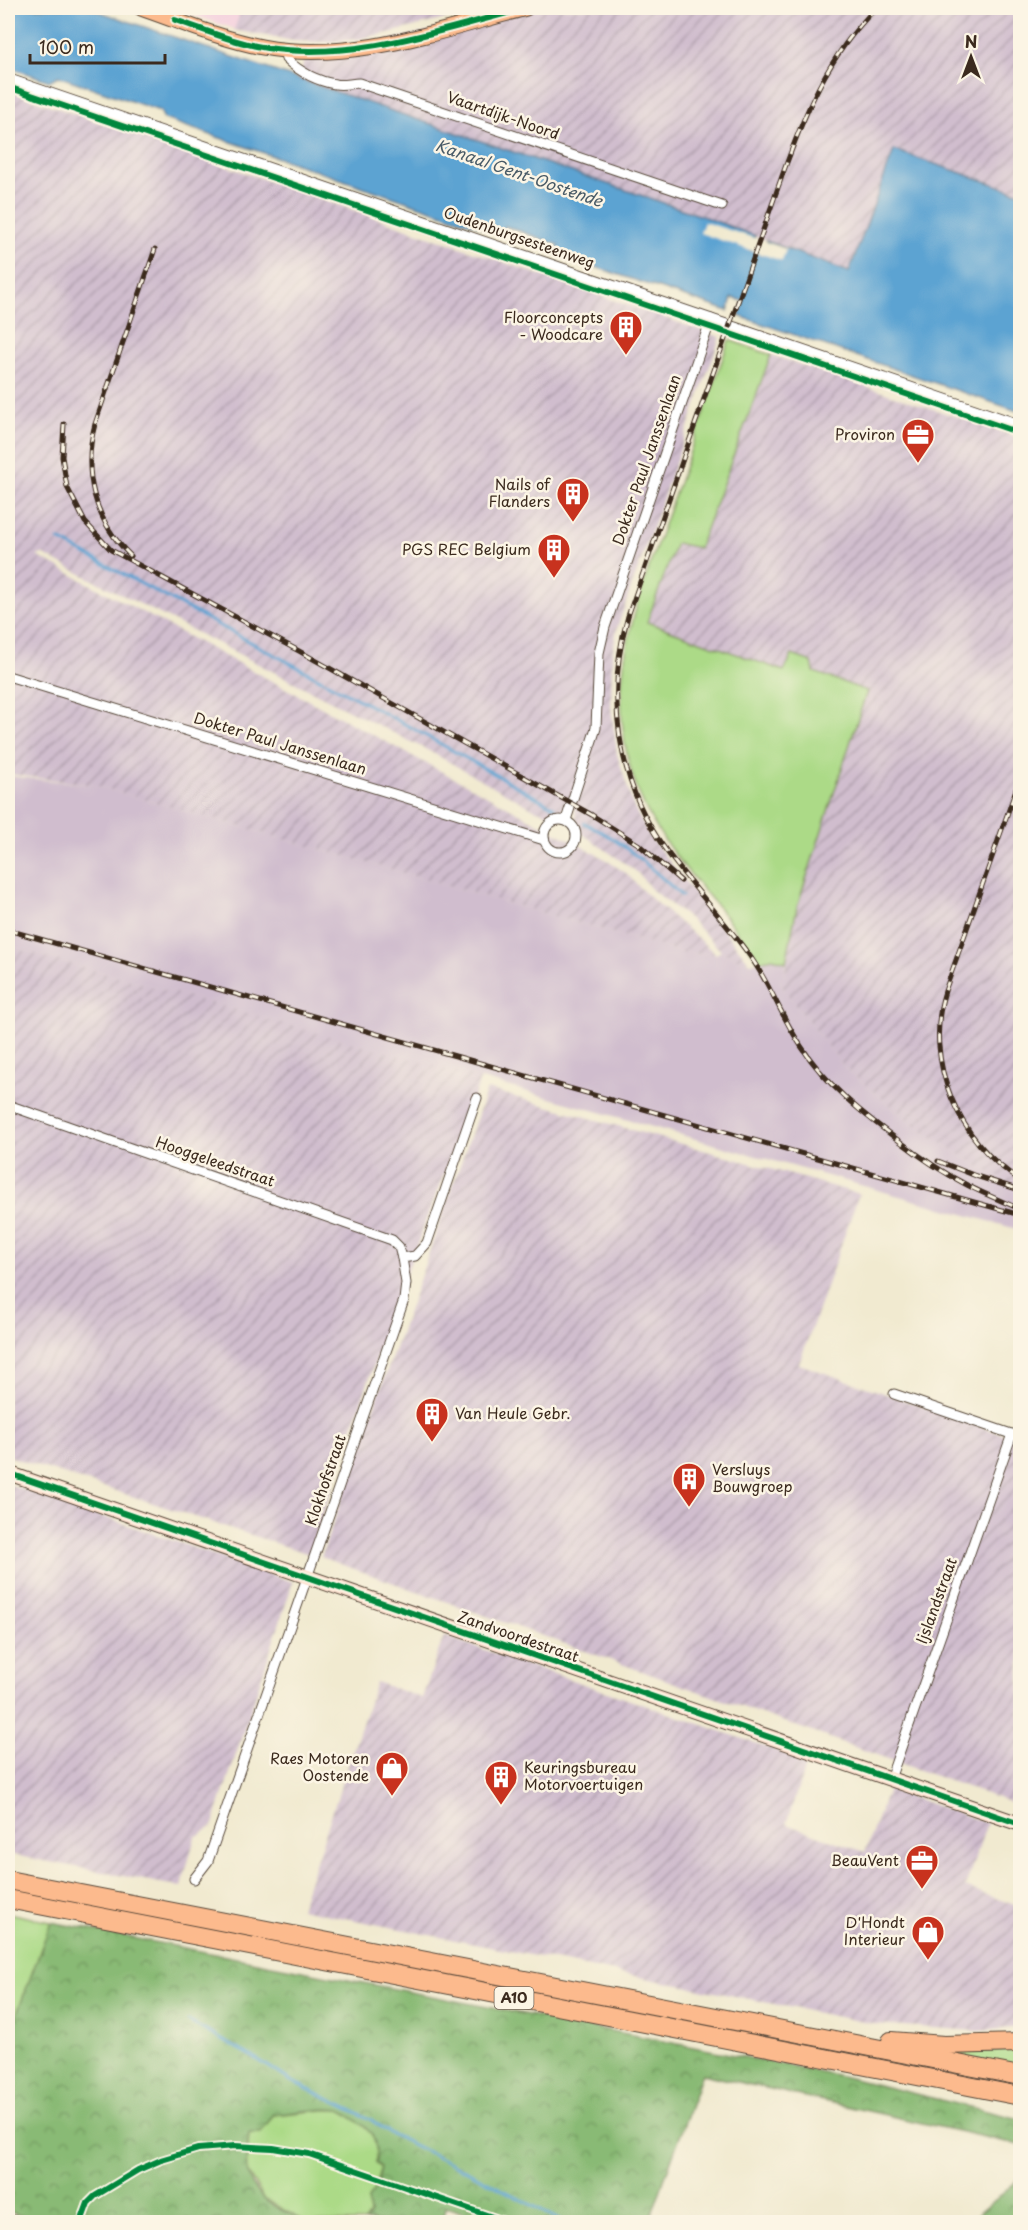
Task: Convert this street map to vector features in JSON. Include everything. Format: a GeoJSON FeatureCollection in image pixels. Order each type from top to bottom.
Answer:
{"type":"FeatureCollection","features":[{"type":"Feature","properties":{"kind":"highway","name":"A10"},"geometry":{"type":"LineString","coordinates":[[8,1880],[1020,2076]]}},
{"type":"Feature","properties":{"kind":"highway","name":"A10"},"geometry":{"type":"LineString","coordinates":[[8,1899],[1020,2096]]}},
{"type":"Feature","properties":{"kind":"highway","name":"A10"},"geometry":{"type":"LineString","coordinates":[[757,2025],[879,2040],[944,2045],[1020,2043]]}},
{"type":"Feature","properties":{"kind":"highway","name":"A10"},"geometry":{"type":"LineString","coordinates":[[933,2079],[1020,2104]]}},
{"type":"Feature","properties":{"kind":"main road"},"geometry":{"type":"LineString","coordinates":[[141,8],[241,42],[285,50],[342,50],[378,46],[526,8]]}},
{"type":"Feature","properties":{"kind":"main road","name":"Zandvoordestraat"},"geometry":{"type":"LineString","coordinates":[[8,1473],[1020,1824]]}},
{"type":"Feature","properties":{"kind":"street","name":"Vaartdijk-Noord"},"geometry":{"type":"LineString","coordinates":[[285,50],[286,59],[294,66],[328,82],[359,84],[722,206]]}},
{"type":"Feature","properties":{"kind":"street","name":"Oudenburgsesteenweg"},"geometry":{"type":"LineString","coordinates":[[8,80],[1020,426]]}},
{"type":"Feature","properties":{"kind":"street","name":"Dokter Paul Janssenlaan"},"geometry":{"type":"LineString","coordinates":[[8,676],[544,840],[554,851],[568,851],[574,846],[577,833],[571,823],[566,820],[596,728],[599,653],[605,627],[711,319]]}},
{"type":"Feature","properties":{"kind":"street"},"geometry":{"type":"LineString","coordinates":[[544,840],[544,832],[549,824],[557,820],[566,820]]}},
{"type":"Feature","properties":{"kind":"street"},"geometry":{"type":"LineString","coordinates":[[402,1258],[415,1256],[427,1243],[477,1098]]}},
{"type":"Feature","properties":{"kind":"street","name":"Hooggeleedstraat"},"geometry":{"type":"LineString","coordinates":[[8,1105],[392,1240],[399,1247],[402,1258]]}},
{"type":"Feature","properties":{"kind":"street","name":"Klokhofstraat"},"geometry":{"type":"LineString","coordinates":[[194,1879],[208,1861],[404,1300],[406,1283],[402,1258]]}},
{"type":"Feature","properties":{"kind":"street"},"geometry":{"type":"LineString","coordinates":[[894,1394],[1016,1436]]}},
{"type":"Feature","properties":{"kind":"street","name":"Ijslandstraat"},"geometry":{"type":"LineString","coordinates":[[890,1779],[1016,1436]]}},
{"type":"Feature","properties":{"kind":"street"},"geometry":{"type":"LineString","coordinates":[[8,2218],[19,2223]]}},
{"type":"Feature","properties":{"kind":"shaded area"},"geometry":{"type":"Polygon","coordinates":[[[171,8],[242,8],[235,29],[171,8]]]}},
{"type":"Feature","properties":{"kind":"shaded area"},"geometry":{"type":"Polygon","coordinates":[[[242,8],[488,8],[393,32],[327,42],[294,41],[234,30],[242,8]]]}},
{"type":"Feature","properties":{"kind":"shaded area"},"geometry":{"type":"Polygon","coordinates":[[[542,8],[1020,8],[1020,193],[894,151],[849,272],[705,217],[299,80],[305,57],[542,8]]]}},
{"type":"Feature","properties":{"kind":"shaded area"},"geometry":{"type":"Polygon","coordinates":[[[8,91],[720,337],[617,628],[612,655],[611,707],[617,754],[634,808],[650,837],[750,963],[721,951],[691,920],[652,890],[637,872],[580,832],[575,809],[566,805],[561,813],[555,816],[534,809],[431,752],[42,554],[37,556],[600,856],[626,873],[644,892],[716,954],[683,953],[94,785],[8,774],[8,91]]]}},
{"type":"Feature","properties":{"kind":"shaded area"},"geometry":{"type":"Polygon","coordinates":[[[771,355],[1020,438],[1020,1191],[923,1132],[846,1069],[784,990],[780,980],[784,977],[797,907],[867,691],[814,672],[812,662],[792,655],[784,671],[647,622],[676,543],[699,548],[771,355]]]}},
{"type":"Feature","properties":{"kind":"shaded area"},"geometry":{"type":"Polygon","coordinates":[[[8,776],[94,785],[683,953],[716,954],[721,951],[750,963],[773,958],[786,962],[784,978],[780,980],[784,990],[846,1069],[923,1132],[1020,1191],[1020,1230],[8,946],[8,776]]]}},
{"type":"Feature","properties":{"kind":"shaded area"},"geometry":{"type":"Polygon","coordinates":[[[8,946],[481,1078],[400,1289],[309,1554],[8,1456],[8,946]]]}},
{"type":"Feature","properties":{"kind":"shaded area"},"geometry":{"type":"Polygon","coordinates":[[[487,1089],[859,1194],[799,1364],[1020,1440],[1020,1806],[321,1557],[487,1089]]]}},
{"type":"Feature","properties":{"kind":"shaded area"},"geometry":{"type":"Polygon","coordinates":[[[8,1484],[293,1582],[212,1827],[195,1837],[181,1887],[8,1854],[8,1484]]]}},
{"type":"Feature","properties":{"kind":"shaded area"},"geometry":{"type":"Polygon","coordinates":[[[444,1636],[807,1761],[786,1824],[865,1852],[888,1789],[987,1823],[965,1887],[1020,1907],[1020,2027],[979,2031],[874,2024],[300,1909],[376,1682],[422,1698],[444,1636]]]}},
{"type":"Feature","properties":{"kind":"green space"},"geometry":{"type":"Polygon","coordinates":[[[729,340],[771,355],[699,548],[676,543],[647,622],[784,671],[792,655],[812,662],[814,672],[867,691],[797,907],[786,962],[773,958],[759,961],[669,846],[645,807],[630,768],[623,730],[621,693],[625,656],[633,619],[729,340]]]}},
{"type":"Feature","properties":{"kind":"green space"},"geometry":{"type":"Polygon","coordinates":[[[8,1913],[51,1922],[8,2038],[8,1913]]]}},
{"type":"Feature","properties":{"kind":"green space"},"geometry":{"type":"Polygon","coordinates":[[[51,1922],[832,2074],[1020,2119],[1020,2145],[702,2074],[649,2222],[491,2222],[446,2207],[443,2222],[364,2222],[370,2214],[368,2199],[374,2191],[381,2168],[376,2162],[374,2140],[364,2126],[345,2113],[325,2109],[273,2115],[261,2133],[249,2133],[246,2160],[252,2184],[268,2203],[305,2222],[37,2222],[8,2211],[8,2038],[51,1922]]]}},
{"type":"Feature","properties":{"kind":"green space"},"geometry":{"type":"Polygon","coordinates":[[[1020,2050],[1020,2069],[954,2056],[957,2052],[1020,2050]]]}},
{"type":"Feature","properties":{"kind":"green space"},"geometry":{"type":"Polygon","coordinates":[[[341,2110],[364,2124],[374,2136],[377,2147],[376,2162],[381,2168],[374,2191],[368,2199],[370,2214],[364,2222],[305,2222],[264,2199],[246,2170],[249,2133],[261,2132],[273,2115],[341,2110]]]}},
{"type":"Feature","properties":{"kind":"green space"},"geometry":{"type":"Polygon","coordinates":[[[1020,2179],[1020,2222],[969,2222],[1020,2179]]]}},
{"type":"Feature","properties":{"kind":"water","name":"Kanaal Gent-Oostende"},"geometry":{"type":"Polygon","coordinates":[[[8,8],[89,8],[705,217],[755,236],[750,250],[762,254],[766,241],[849,272],[894,150],[1020,193],[1020,412],[739,316],[744,301],[732,298],[728,311],[556,254],[559,245],[505,226],[502,234],[164,119],[160,111],[58,76],[49,81],[8,67],[8,8]]]}},
{"type":"Feature","properties":{"kind":"pier"},"geometry":{"type":"Polygon","coordinates":[[[704,222],[757,239],[754,248],[760,251],[763,241],[786,249],[782,261],[700,233],[704,222]]]}},
{"type":"Feature","properties":{"kind":"waterway"},"geometry":{"type":"LineString","coordinates":[[59,540],[412,728],[554,807]]}},
{"type":"Feature","properties":{"kind":"waterway"},"geometry":{"type":"LineString","coordinates":[[584,823],[611,837],[648,865],[682,896]]}},
{"type":"Feature","properties":{"kind":"waterway"},"geometry":{"type":"LineString","coordinates":[[188,2021],[291,2081],[370,2119],[391,2134],[564,2222]]}},
{"type":"Feature","properties":{"kind":"railway"},"geometry":{"type":"LineString","coordinates":[[876,8],[844,46],[819,86],[782,176],[628,616],[617,676],[620,737],[626,767],[649,823],[665,849],[755,963],[794,1035],[833,1086],[858,1109],[923,1158],[967,1185],[1020,1209]]}},
{"type":"Feature","properties":{"kind":"railway"},"geometry":{"type":"LineString","coordinates":[[131,556],[108,527],[94,495],[91,478],[91,442],[95,424],[155,249]]}},
{"type":"Feature","properties":{"kind":"railway"},"geometry":{"type":"LineString","coordinates":[[64,424],[62,457],[67,487],[85,522],[111,550],[299,651],[592,815],[638,844],[681,881]]}},
{"type":"Feature","properties":{"kind":"railway"},"geometry":{"type":"LineString","coordinates":[[1020,778],[945,991],[939,1018],[939,1045],[943,1072],[951,1098],[979,1145],[998,1164],[1020,1180]]}},
{"type":"Feature","properties":{"kind":"railway"},"geometry":{"type":"LineString","coordinates":[[8,930],[1013,1213]]}},
{"type":"Feature","properties":{"kind":"railway"},"geometry":{"type":"LineString","coordinates":[[938,1161],[1020,1190]]}},
{"type":"Feature","properties":{"kind":"cycle path"},"geometry":{"type":"LineString","coordinates":[[175,20],[255,46],[300,51],[333,50],[398,41],[526,8]]}},
{"type":"Feature","properties":{"kind":"cycle path"},"geometry":{"type":"LineString","coordinates":[[8,87],[1020,433]]}},
{"type":"Feature","properties":{"kind":"cycle path"},"geometry":{"type":"LineString","coordinates":[[8,1473],[1020,1824]]}},
{"type":"Feature","properties":{"kind":"cycle path"},"geometry":{"type":"LineString","coordinates":[[81,2222],[88,2203],[95,2196],[138,2170],[161,2160],[198,2149],[235,2146],[273,2148],[309,2154],[507,2222]]}},
{"type":"Feature","properties":{"kind":"place","name":"Floorconcepts - Woodcare"},"geometry":{"type":"Point","coordinates":[626,356]}},
{"type":"Feature","properties":{"kind":"place","name":"Proviron"},"geometry":{"type":"Point","coordinates":[918,464]}},
{"type":"Feature","properties":{"kind":"place","name":"Nails of Flanders"},"geometry":{"type":"Point","coordinates":[573,523]}},
{"type":"Feature","properties":{"kind":"place","name":"PGS REC Belgium"},"geometry":{"type":"Point","coordinates":[554,579]}},
{"type":"Feature","properties":{"kind":"place","name":"Van Heule Gebr."},"geometry":{"type":"Point","coordinates":[432,1443]}},
{"type":"Feature","properties":{"kind":"place","name":"Versluys Bouwgroep"},"geometry":{"type":"Point","coordinates":[689,1508]}},
{"type":"Feature","properties":{"kind":"place","name":"Raes Motoren Oostende"},"geometry":{"type":"Point","coordinates":[392,1797]}},
{"type":"Feature","properties":{"kind":"place","name":"Keuringsbureau Motorvoertuigen"},"geometry":{"type":"Point","coordinates":[501,1806]}},
{"type":"Feature","properties":{"kind":"place","name":"BeauVent"},"geometry":{"type":"Point","coordinates":[922,1890]}},
{"type":"Feature","properties":{"kind":"place","name":"D'Hondt Interieur"},"geometry":{"type":"Point","coordinates":[928,1961]}}]}
